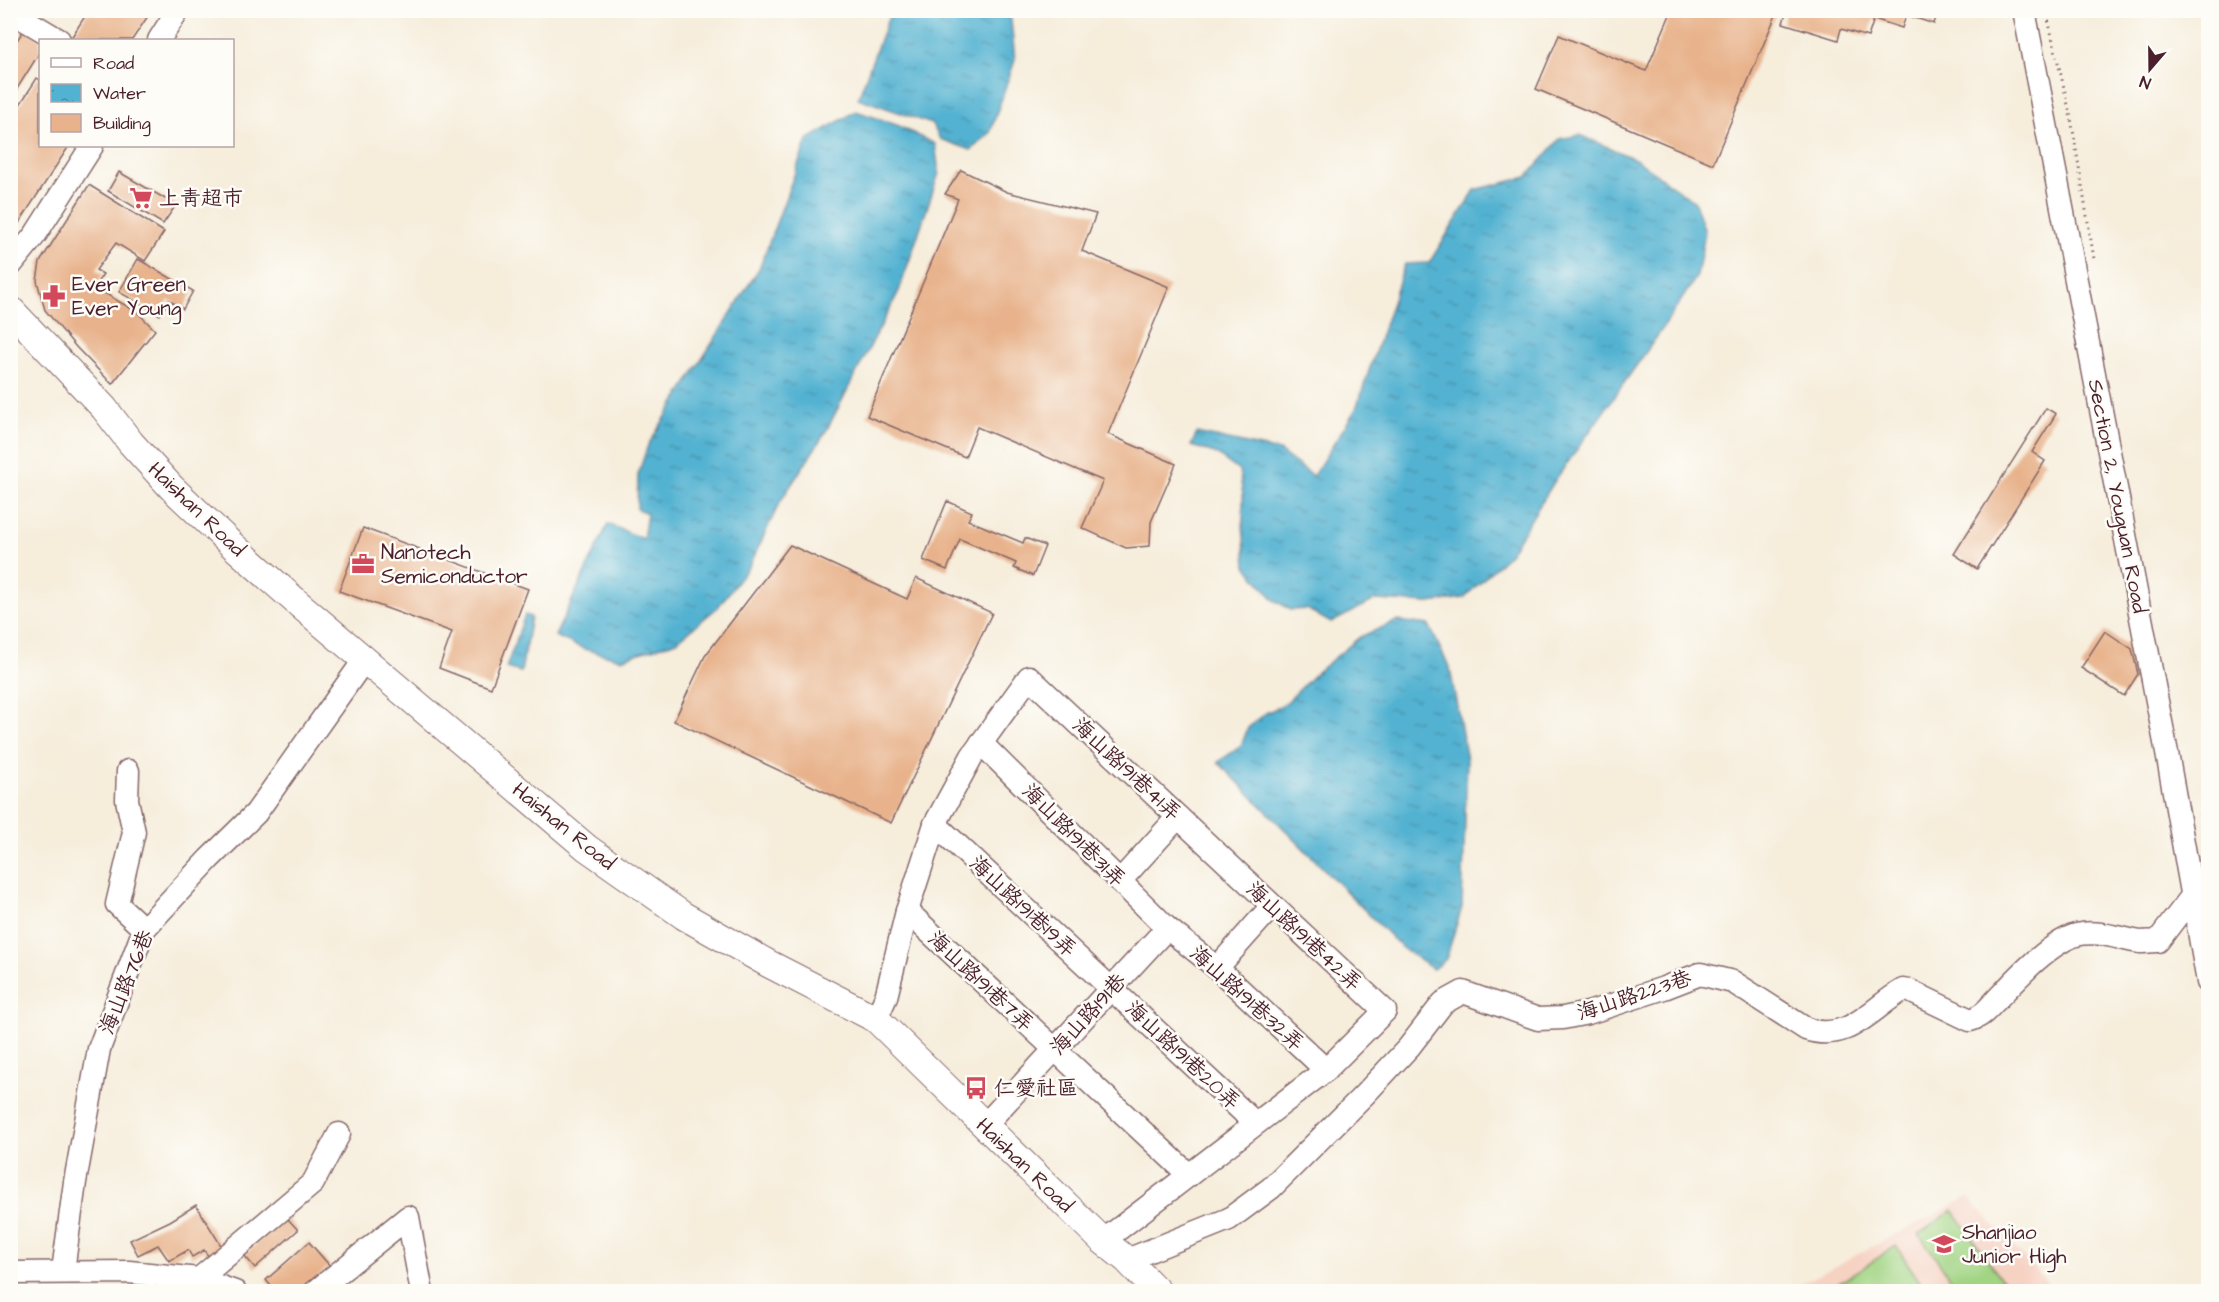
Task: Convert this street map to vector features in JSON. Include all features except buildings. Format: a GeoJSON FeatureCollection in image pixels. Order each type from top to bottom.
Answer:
{"type":"FeatureCollection","features":[{"type":"Feature","properties":{"kind":"main road","name":"Haishan Road"},"geometry":{"type":"LineString","coordinates":[[10,309],[26,323],[104,408],[131,443],[171,487],[239,552],[596,855],[684,916],[876,1019],[1102,1241],[1127,1260],[1158,1292]]}},
{"type":"Feature","properties":{"kind":"street"},"geometry":{"type":"LineString","coordinates":[[160,39],[178,10]]}},
{"type":"Feature","properties":{"kind":"street","name":"Section 2, Youguan Road"},"geometry":{"type":"LineString","coordinates":[[2024,10],[2194,896],[2208,982]]}},
{"type":"Feature","properties":{"kind":"street"},"geometry":{"type":"LineString","coordinates":[[10,11],[57,39]]}},
{"type":"Feature","properties":{"kind":"street"},"geometry":{"type":"LineString","coordinates":[[10,266],[35,235],[91,147]]}},
{"type":"Feature","properties":{"kind":"street","name":"海山路76巷"},"geometry":{"type":"LineString","coordinates":[[63,1271],[75,1182],[99,1049],[144,929],[209,859],[256,813],[365,659]]}},
{"type":"Feature","properties":{"kind":"street","name":"海山路191巷41弄"},"geometry":{"type":"LineString","coordinates":[[981,743],[1029,677],[1224,860]]}},
{"type":"Feature","properties":{"kind":"street"},"geometry":{"type":"LineString","coordinates":[[876,1019],[886,997],[907,911],[935,824],[981,743]]}},
{"type":"Feature","properties":{"kind":"street","name":"海山路191巷31弄"},"geometry":{"type":"LineString","coordinates":[[981,743],[1167,928]]}},
{"type":"Feature","properties":{"kind":"street"},"geometry":{"type":"LineString","coordinates":[[128,771],[127,801],[134,832],[117,904],[144,929]]}},
{"type":"Feature","properties":{"kind":"street"},"geometry":{"type":"LineString","coordinates":[[1120,880],[1178,817]]}},
{"type":"Feature","properties":{"kind":"street","name":"海山路191巷19弄"},"geometry":{"type":"LineString","coordinates":[[935,824],[1111,988]]}},
{"type":"Feature","properties":{"kind":"street","name":"海山路191巷42弄"},"geometry":{"type":"LineString","coordinates":[[1224,860],[1385,1011],[1326,1070]]}},
{"type":"Feature","properties":{"kind":"street"},"geometry":{"type":"LineString","coordinates":[[2194,896],[2208,875]]}},
{"type":"Feature","properties":{"kind":"street","name":"海山路223巷"},"geometry":{"type":"LineString","coordinates":[[1127,1260],[1229,1219],[1271,1188],[1409,1047],[1443,1004],[1463,992],[1538,1019],[1563,1018],[1588,1013],[1700,974],[1733,982],[1806,1029],[1819,1033],[1832,1033],[1858,1023],[1903,990],[1910,991],[1970,1020],[1980,1018],[2021,975],[2059,942],[2088,933],[2141,942],[2158,941],[2194,896]]}},
{"type":"Feature","properties":{"kind":"street"},"geometry":{"type":"LineString","coordinates":[[1217,968],[1272,906]]}},
{"type":"Feature","properties":{"kind":"street","name":"海山路191巷7弄"},"geometry":{"type":"LineString","coordinates":[[907,911],[1189,1175]]}},
{"type":"Feature","properties":{"kind":"street","name":"海山路191巷"},"geometry":{"type":"LineString","coordinates":[[984,1126],[1167,928]]}},
{"type":"Feature","properties":{"kind":"street","name":"海山路191巷32弄"},"geometry":{"type":"LineString","coordinates":[[1167,928],[1217,968],[1326,1070]]}},
{"type":"Feature","properties":{"kind":"street","name":"海山路191巷20弄"},"geometry":{"type":"LineString","coordinates":[[1111,988],[1255,1123]]}},
{"type":"Feature","properties":{"kind":"street"},"geometry":{"type":"LineString","coordinates":[[1102,1241],[1326,1070]]}},
{"type":"Feature","properties":{"kind":"street"},"geometry":{"type":"LineString","coordinates":[[199,1279],[313,1184],[339,1134]]}},
{"type":"Feature","properties":{"kind":"street"},"geometry":{"type":"LineString","coordinates":[[315,1292],[408,1217],[421,1287]]}},
{"type":"Feature","properties":{"kind":"street"},"geometry":{"type":"LineString","coordinates":[[10,1273],[129,1272],[199,1279],[235,1292]]}},
{"type":"Feature","properties":{"kind":"shaded area","name":"Shanjiao Junior High"},"geometry":{"type":"Polygon","coordinates":[[[1968,1197],[2055,1291],[1785,1292],[1968,1197]]]}},
{"type":"Feature","properties":{"kind":"green space"},"geometry":{"type":"Polygon","coordinates":[[[1953,1210],[2002,1280],[1986,1291],[1959,1291],[1919,1234],[1953,1210]]]}},
{"type":"Feature","properties":{"kind":"green space"},"geometry":{"type":"Polygon","coordinates":[[[1896,1246],[1926,1291],[1827,1291],[1896,1246]]]}},
{"type":"Feature","properties":{"kind":"water"},"geometry":{"type":"Polygon","coordinates":[[[891,11],[1010,11],[1015,60],[990,133],[971,150],[940,139],[932,124],[858,98],[891,11]]]}},
{"type":"Feature","properties":{"kind":"water"},"geometry":{"type":"Polygon","coordinates":[[[856,111],[897,125],[935,144],[939,173],[899,291],[825,433],[780,502],[750,565],[718,607],[677,641],[621,659],[584,649],[555,636],[608,524],[643,539],[647,513],[637,509],[638,475],[648,445],[760,267],[807,140],[856,111]]]}},
{"type":"Feature","properties":{"kind":"water"},"geometry":{"type":"Polygon","coordinates":[[[1580,135],[1635,159],[1695,202],[1705,232],[1697,276],[1663,328],[1556,479],[1510,553],[1464,598],[1429,603],[1375,600],[1331,623],[1307,609],[1291,610],[1274,600],[1246,566],[1243,495],[1239,471],[1215,453],[1191,446],[1197,433],[1279,451],[1313,476],[1356,409],[1405,264],[1429,263],[1475,190],[1527,177],[1560,139],[1580,135]]]}},
{"type":"Feature","properties":{"kind":"water"},"geometry":{"type":"Polygon","coordinates":[[[525,615],[531,617],[521,672],[506,668],[525,615]]]}},
{"type":"Feature","properties":{"kind":"water"},"geometry":{"type":"Polygon","coordinates":[[[1397,621],[1429,625],[1450,669],[1467,760],[1462,907],[1446,959],[1433,969],[1402,948],[1218,762],[1241,746],[1248,728],[1266,713],[1285,704],[1316,673],[1360,637],[1397,621]]]}},
{"type":"Feature","properties":{"kind":"place","name":"上青超市"},"geometry":{"type":"Point","coordinates":[141,198]}},
{"type":"Feature","properties":{"kind":"place","name":"Ever Green Ever Young"},"geometry":{"type":"Point","coordinates":[54,296]}},
{"type":"Feature","properties":{"kind":"place","name":"Nanotech Semiconductor"},"geometry":{"type":"Point","coordinates":[363,564]}},
{"type":"Feature","properties":{"kind":"place","name":"仁愛社區"},"geometry":{"type":"Point","coordinates":[976,1088]}},
{"type":"Feature","properties":{"kind":"place","name":"Shanjiao Junior High"},"geometry":{"type":"Point","coordinates":[1944,1244]}}]}
